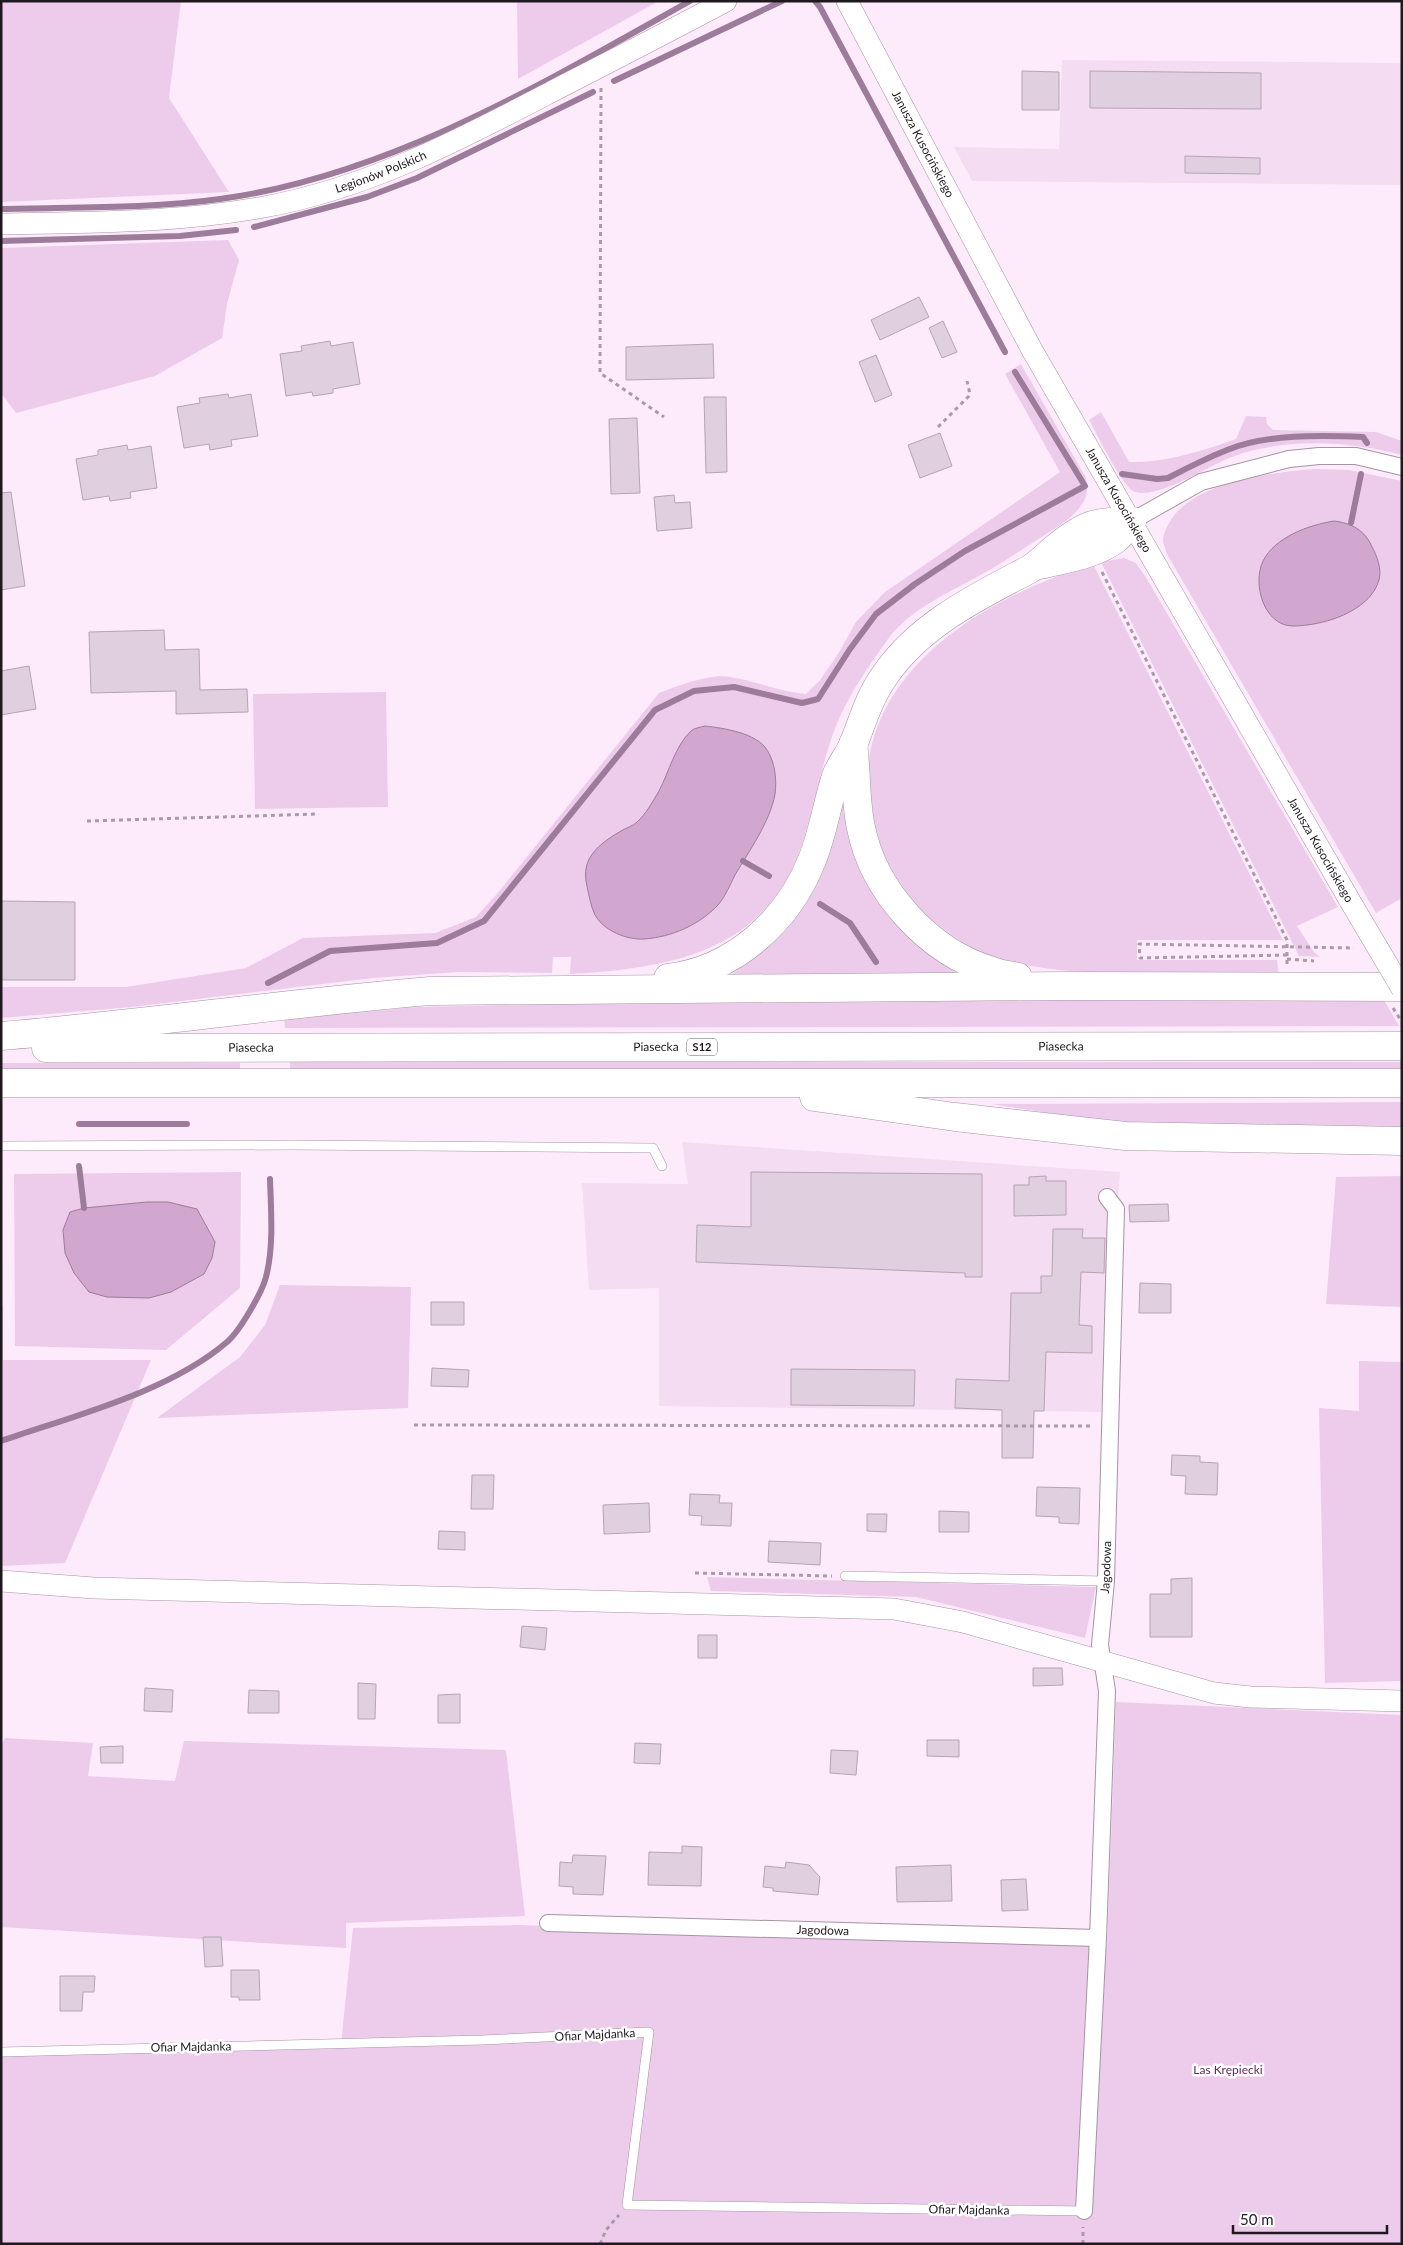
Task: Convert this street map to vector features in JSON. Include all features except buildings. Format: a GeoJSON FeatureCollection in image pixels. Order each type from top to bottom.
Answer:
{"type":"FeatureCollection","features":[{"type":"Feature","properties":{"kind":"highway"},"geometry":{"type":"LineString","coordinates":[[574,990],[688,976],[726,959],[764,933],[782,913],[799,888],[812,860],[837,774],[853,744],[873,695],[886,674],[916,640],[930,627],[969,601],[1034,566],[1083,528],[1103,521],[1132,521]]}},
{"type":"Feature","properties":{"kind":"highway"},"geometry":{"type":"LineString","coordinates":[[1034,566],[1092,552],[1117,539],[1132,521]]}},
{"type":"Feature","properties":{"kind":"highway"},"geometry":{"type":"LineString","coordinates":[[853,744],[861,827],[866,849],[893,898],[911,920],[934,940],[958,956],[991,971],[1065,986]]}},
{"type":"Feature","properties":{"kind":"highway"},"geometry":{"type":"LineString","coordinates":[[1,1036],[82,1029],[411,992],[1065,986],[1402,988]]}},
{"type":"Feature","properties":{"kind":"highway","name":"Piasecka"},"geometry":{"type":"LineString","coordinates":[[1,1048],[1402,1046]]}},
{"type":"Feature","properties":{"kind":"highway"},"geometry":{"type":"LineString","coordinates":[[1,1083],[1402,1083]]}},
{"type":"Feature","properties":{"kind":"highway"},"geometry":{"type":"LineString","coordinates":[[716,1083],[955,1117],[1125,1136],[1402,1141]]}},
{"type":"Feature","properties":{"kind":"street","name":"Legionów Polskich"},"geometry":{"type":"LineString","coordinates":[[1,224],[114,222],[192,217],[264,207],[318,194],[377,176],[441,149],[726,1]]}},
{"type":"Feature","properties":{"kind":"street","name":"Janusza Kusocińskiego"},"geometry":{"type":"LineString","coordinates":[[847,1],[1032,350],[1402,988]]}},
{"type":"Feature","properties":{"kind":"street"},"geometry":{"type":"LineString","coordinates":[[1132,521],[1201,482],[1257,466],[1319,456],[1356,456],[1402,466]]}},
{"type":"Feature","properties":{"kind":"street","name":"Jagodowa"},"geometry":{"type":"LineString","coordinates":[[1084,2211],[1098,1938],[1107,1691],[1100,1645],[1106,1580],[1116,1209],[1107,1197]]}},
{"type":"Feature","properties":{"kind":"street"},"geometry":{"type":"LineString","coordinates":[[1,1582],[94,1588],[894,1609],[963,1622],[1214,1693],[1250,1697],[1402,1702]]}},
{"type":"Feature","properties":{"kind":"street","name":"Jagodowa"},"geometry":{"type":"LineString","coordinates":[[548,1923],[1098,1938]]}},
{"type":"Feature","properties":{"kind":"lane"},"geometry":{"type":"LineString","coordinates":[[1,1146],[292,1145],[652,1148],[662,1166]]}},
{"type":"Feature","properties":{"kind":"lane"},"geometry":{"type":"LineString","coordinates":[[845,1576],[1106,1580]]}},
{"type":"Feature","properties":{"kind":"lane","name":"Ofiar Majdanka"},"geometry":{"type":"LineString","coordinates":[[1,2052],[482,2040],[649,2032],[627,2205],[1084,2211]]}},
{"type":"Feature","properties":{"kind":"path"},"geometry":{"type":"LineString","coordinates":[[597,68],[602,95],[600,373],[664,418]]}},
{"type":"Feature","properties":{"kind":"path"},"geometry":{"type":"LineString","coordinates":[[938,427],[969,396],[967,381]]}},
{"type":"Feature","properties":{"kind":"path"},"geometry":{"type":"LineString","coordinates":[[1092,552],[1287,940]]}},
{"type":"Feature","properties":{"kind":"path"},"geometry":{"type":"LineString","coordinates":[[87,822],[319,814]]}},
{"type":"Feature","properties":{"kind":"path"},"geometry":{"type":"LineString","coordinates":[[1287,955],[1140,958],[1139,944],[1359,948]]}},
{"type":"Feature","properties":{"kind":"path"},"geometry":{"type":"LineString","coordinates":[[414,1425],[1111,1426]]}},
{"type":"Feature","properties":{"kind":"path"},"geometry":{"type":"LineString","coordinates":[[695,1573],[845,1576]]}},
{"type":"Feature","properties":{"kind":"path"},"geometry":{"type":"LineString","coordinates":[[600,2244],[606,2230],[627,2205]]}},
{"type":"Feature","properties":{"kind":"shaded area"},"geometry":{"type":"Polygon","coordinates":[[[1062,60],[1402,63],[1402,185],[972,181],[954,147],[1059,149],[1062,60]]]}},
{"type":"Feature","properties":{"kind":"shaded area"},"geometry":{"type":"Polygon","coordinates":[[[1334,521],[1357,528],[1369,541],[1377,558],[1380,571],[1379,580],[1374,591],[1366,601],[1355,609],[1331,620],[1293,626],[1283,624],[1275,619],[1263,602],[1259,581],[1263,561],[1268,553],[1284,539],[1304,529],[1334,521]]]}},
{"type":"Feature","properties":{"kind":"shaded area"},"geometry":{"type":"Polygon","coordinates":[[[705,726],[748,735],[756,739],[767,750],[774,766],[776,783],[769,815],[723,898],[711,912],[694,924],[665,936],[637,939],[623,936],[604,926],[595,915],[589,897],[586,867],[593,853],[605,841],[634,825],[640,819],[659,791],[676,752],[685,737],[692,730],[705,726]]]}},
{"type":"Feature","properties":{"kind":"shaded area"},"geometry":{"type":"Polygon","coordinates":[[[682,1142],[1120,1172],[1101,1412],[659,1406],[659,1288],[589,1290],[582,1183],[688,1184],[682,1142]]]}},
{"type":"Feature","properties":{"kind":"shaded area"},"geometry":{"type":"Polygon","coordinates":[[[168,1202],[197,1209],[215,1242],[212,1258],[204,1274],[171,1292],[149,1298],[107,1297],[89,1292],[74,1273],[65,1253],[63,1230],[70,1212],[84,1208],[168,1202]]]}},
{"type":"Feature","properties":{"kind":"green space"},"geometry":{"type":"Polygon","coordinates":[[[1,1],[181,1],[169,98],[229,192],[1,202],[1,1]]]}},
{"type":"Feature","properties":{"kind":"green space"},"geometry":{"type":"Polygon","coordinates":[[[517,1],[659,1],[518,79],[517,1]]]}},
{"type":"Feature","properties":{"kind":"green space"},"geometry":{"type":"Polygon","coordinates":[[[228,240],[239,260],[227,304],[222,338],[155,376],[16,413],[1,393],[1,248],[228,240]]]}},
{"type":"Feature","properties":{"kind":"green space"},"geometry":{"type":"Polygon","coordinates":[[[1021,364],[1086,478],[1087,492],[1084,501],[1078,510],[1063,523],[998,565],[920,610],[908,618],[888,639],[866,670],[836,726],[796,860],[779,892],[757,917],[731,936],[702,951],[671,961],[604,972],[570,974],[571,957],[553,957],[552,973],[458,972],[373,978],[132,1007],[1,1018],[1,987],[126,987],[246,968],[303,938],[435,933],[476,917],[496,895],[659,693],[694,681],[722,676],[806,694],[820,680],[838,654],[856,622],[885,592],[1060,472],[1005,374],[1021,364]]]}},
{"type":"Feature","properties":{"kind":"green space"},"geometry":{"type":"Polygon","coordinates":[[[1101,412],[1129,462],[1157,461],[1197,452],[1236,439],[1246,416],[1266,417],[1267,424],[1273,430],[1376,432],[1402,441],[1402,455],[1339,444],[1317,443],[1273,446],[1232,457],[1168,487],[1143,493],[1133,491],[1122,479],[1089,420],[1101,412]]]}},
{"type":"Feature","properties":{"kind":"green space"},"geometry":{"type":"Polygon","coordinates":[[[1316,469],[1349,470],[1402,481],[1402,898],[1376,913],[1168,556],[1163,541],[1168,525],[1180,509],[1195,498],[1214,489],[1256,477],[1316,469]]]}},
{"type":"Feature","properties":{"kind":"green space"},"geometry":{"type":"Polygon","coordinates":[[[1124,558],[1136,563],[1147,579],[1338,907],[1297,926],[1314,952],[1320,957],[1299,956],[1101,562],[1124,558]]]}},
{"type":"Feature","properties":{"kind":"green space"},"geometry":{"type":"Polygon","coordinates":[[[1093,564],[1283,940],[1137,940],[1137,960],[1277,960],[1279,977],[1088,972],[1004,963],[994,960],[980,954],[951,935],[923,912],[900,885],[883,854],[868,803],[870,756],[883,715],[905,679],[935,647],[971,620],[1011,597],[1052,578],[1093,564]]]}},
{"type":"Feature","properties":{"kind":"green space"},"geometry":{"type":"Polygon","coordinates":[[[386,692],[388,807],[255,809],[253,694],[386,692]]]}},
{"type":"Feature","properties":{"kind":"green space"},"geometry":{"type":"Polygon","coordinates":[[[843,801],[856,858],[866,881],[878,901],[892,919],[910,936],[955,972],[955,977],[729,976],[762,952],[792,921],[819,872],[843,801]]]}},
{"type":"Feature","properties":{"kind":"green space"},"geometry":{"type":"Polygon","coordinates":[[[709,1000],[1384,1000],[1399,1026],[285,1028],[284,1018],[417,1007],[709,1000]]]}},
{"type":"Feature","properties":{"kind":"green space"},"geometry":{"type":"Polygon","coordinates":[[[290,1062],[1402,1062],[1402,1071],[290,1070],[290,1062]]]}},
{"type":"Feature","properties":{"kind":"green space"},"geometry":{"type":"Polygon","coordinates":[[[1,1063],[240,1063],[240,1069],[1,1069],[1,1063]]]}},
{"type":"Feature","properties":{"kind":"green space"},"geometry":{"type":"Polygon","coordinates":[[[1402,1102],[1402,1128],[1145,1125],[1060,1115],[991,1104],[1402,1102]]]}},
{"type":"Feature","properties":{"kind":"green space"},"geometry":{"type":"Polygon","coordinates":[[[241,1172],[240,1288],[166,1350],[15,1346],[14,1174],[241,1172]]]}},
{"type":"Feature","properties":{"kind":"green space"},"geometry":{"type":"Polygon","coordinates":[[[1402,1176],[1402,1307],[1326,1304],[1336,1177],[1402,1176]]]}},
{"type":"Feature","properties":{"kind":"green space"},"geometry":{"type":"Polygon","coordinates":[[[280,1285],[411,1287],[408,1408],[157,1418],[240,1357],[265,1325],[280,1285]]]}},
{"type":"Feature","properties":{"kind":"green space"},"geometry":{"type":"Polygon","coordinates":[[[1,1306],[3,1306],[3,1360],[151,1360],[65,1563],[1,1566],[1,1306]]]}},
{"type":"Feature","properties":{"kind":"green space"},"geometry":{"type":"Polygon","coordinates":[[[1359,1361],[1402,1362],[1402,1681],[1325,1683],[1319,1408],[1359,1411],[1359,1361]]]}},
{"type":"Feature","properties":{"kind":"green space"},"geometry":{"type":"Polygon","coordinates":[[[707,1577],[1096,1587],[1085,1638],[916,1597],[711,1591],[707,1577]]]}},
{"type":"Feature","properties":{"kind":"green space","name":"Las Krępiecki"},"geometry":{"type":"Polygon","coordinates":[[[1116,1702],[1402,1715],[1402,2244],[1,2244],[1,2055],[341,2044],[353,1928],[520,1925],[1107,1946],[1116,1702]]]}},
{"type":"Feature","properties":{"kind":"green space"},"geometry":{"type":"Polygon","coordinates":[[[5,1738],[93,1743],[88,1776],[175,1781],[184,1741],[506,1750],[525,1916],[346,1923],[346,1948],[1,1927],[1,1746],[5,1738]]]}},
{"type":"Feature","properties":{"kind":"waterway"},"geometry":{"type":"LineString","coordinates":[[1,209],[138,206],[220,199],[282,187],[344,170],[404,148],[521,94],[690,1]]}},
{"type":"Feature","properties":{"kind":"waterway"},"geometry":{"type":"LineString","coordinates":[[614,81],[782,1]]}},
{"type":"Feature","properties":{"kind":"waterway"},"geometry":{"type":"LineString","coordinates":[[815,1],[820,7],[1005,352]]}},
{"type":"Feature","properties":{"kind":"waterway"},"geometry":{"type":"LineString","coordinates":[[254,227],[367,197],[417,178],[593,92]]}},
{"type":"Feature","properties":{"kind":"waterway"},"geometry":{"type":"LineString","coordinates":[[1,241],[180,236],[236,230]]}},
{"type":"Feature","properties":{"kind":"waterway"},"geometry":{"type":"LineString","coordinates":[[268,983],[330,951],[437,943],[484,921],[655,710],[694,691],[734,687],[802,703],[818,699],[850,649],[876,614],[915,584],[965,551],[1085,486],[1015,372]]}},
{"type":"Feature","properties":{"kind":"waterway"},"geometry":{"type":"LineString","coordinates":[[1122,474],[1157,479],[1168,478],[1227,450],[1276,438],[1312,436],[1363,437],[1367,443]]}},
{"type":"Feature","properties":{"kind":"waterway"},"geometry":{"type":"LineString","coordinates":[[1351,523],[1361,474]]}},
{"type":"Feature","properties":{"kind":"waterway"},"geometry":{"type":"LineString","coordinates":[[743,861],[769,876]]}},
{"type":"Feature","properties":{"kind":"waterway"},"geometry":{"type":"LineString","coordinates":[[820,904],[850,923],[876,962]]}},
{"type":"Feature","properties":{"kind":"waterway"},"geometry":{"type":"LineString","coordinates":[[79,1124],[187,1124]]}},
{"type":"Feature","properties":{"kind":"waterway"},"geometry":{"type":"LineString","coordinates":[[79,1166],[84,1208]]}},
{"type":"Feature","properties":{"kind":"waterway"},"geometry":{"type":"LineString","coordinates":[[1,1441],[89,1412],[149,1389],[204,1360],[227,1342],[250,1312],[266,1277],[271,1241],[270,1179]]}}]}
